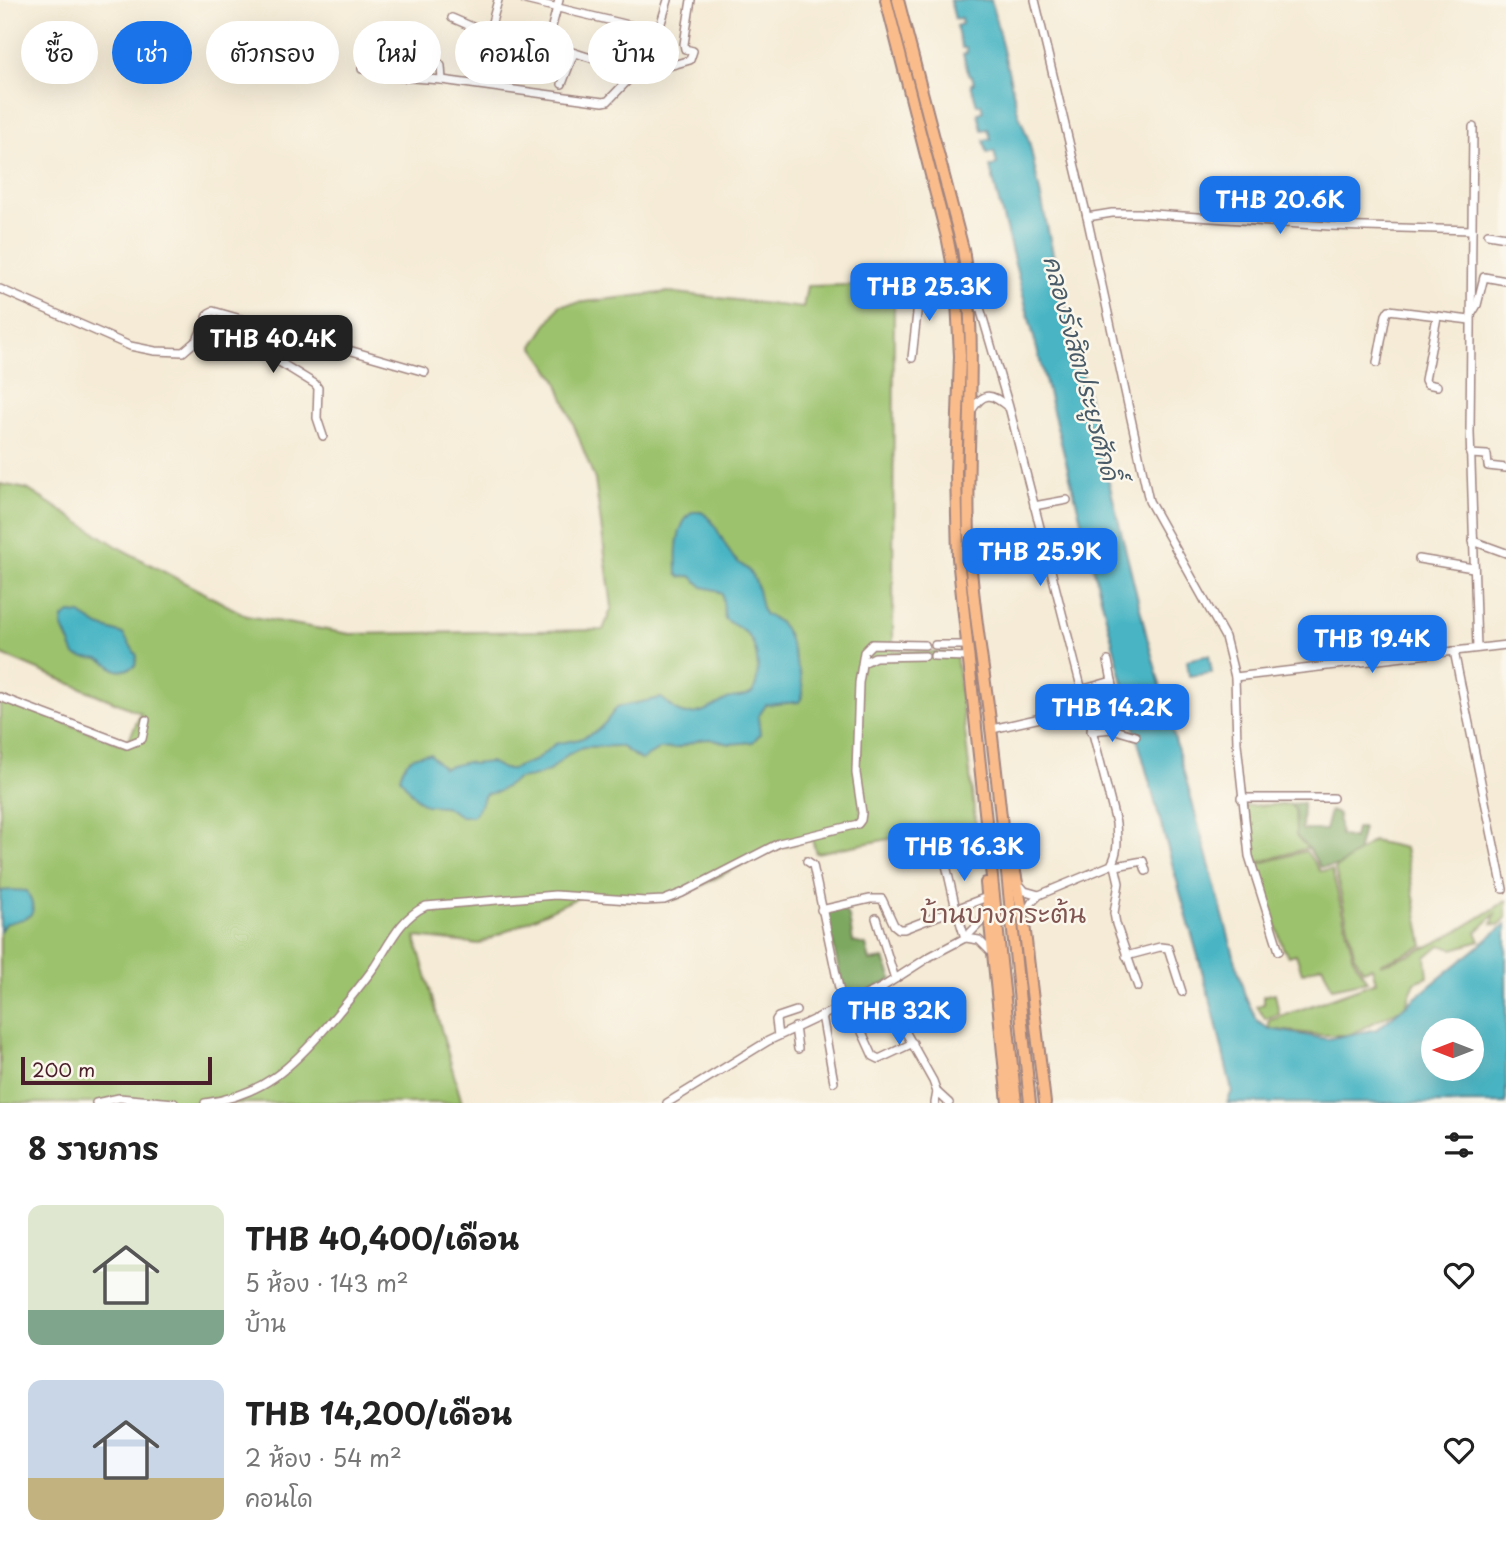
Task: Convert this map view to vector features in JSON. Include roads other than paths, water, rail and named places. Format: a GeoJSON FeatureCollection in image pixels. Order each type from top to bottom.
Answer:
{"type":"FeatureCollection","features":[{"type":"Feature","properties":{"kind":"main road"},"geometry":{"type":"LineString","coordinates":[[886,0],[948,241],[958,304],[958,558],[1016,1103]]}},
{"type":"Feature","properties":{"kind":"main road"},"geometry":{"type":"LineString","coordinates":[[898,0],[963,249],[972,327],[967,476],[974,609],[992,729],[1030,1103]]}},
{"type":"Feature","properties":{"kind":"main road"},"geometry":{"type":"LineString","coordinates":[[999,797],[1023,915],[1045,1103]]}},
{"type":"Feature","properties":{"kind":"main road"},"geometry":{"type":"LineString","coordinates":[[985,799],[984,850],[988,903],[1008,1103]]}},
{"type":"Feature","properties":{"kind":"street"},"geometry":{"type":"LineString","coordinates":[[492,21],[498,0]]}},
{"type":"Feature","properties":{"kind":"street"},"geometry":{"type":"LineString","coordinates":[[525,0],[558,4],[619,21]]}},
{"type":"Feature","properties":{"kind":"street"},"geometry":{"type":"LineString","coordinates":[[661,21],[668,0]]}},
{"type":"Feature","properties":{"kind":"street"},"geometry":{"type":"LineString","coordinates":[[441,66],[442,79],[603,102],[631,77],[690,60],[693,51],[685,49],[684,44],[691,0]]}},
{"type":"Feature","properties":{"kind":"street"},"geometry":{"type":"LineString","coordinates":[[1035,0],[1087,218],[1149,501],[1225,637],[1235,677],[1241,798],[1249,856],[1279,951]]}},
{"type":"Feature","properties":{"kind":"street"},"geometry":{"type":"LineString","coordinates":[[553,21],[558,4]]}},
{"type":"Feature","properties":{"kind":"street"},"geometry":{"type":"LineString","coordinates":[[452,18],[459,21]]}},
{"type":"Feature","properties":{"kind":"street"},"geometry":{"type":"LineString","coordinates":[[574,53],[588,57]]}},
{"type":"Feature","properties":{"kind":"street"},"geometry":{"type":"LineString","coordinates":[[1473,127],[1470,454],[1478,648]]}},
{"type":"Feature","properties":{"kind":"street"},"geometry":{"type":"LineString","coordinates":[[1087,218],[1112,213],[1138,213],[1330,226],[1472,230]]}},
{"type":"Feature","properties":{"kind":"street"},"geometry":{"type":"LineString","coordinates":[[1488,234],[1506,237]]}},
{"type":"Feature","properties":{"kind":"street"},"geometry":{"type":"LineString","coordinates":[[963,249],[1009,407],[1116,823],[1118,847],[1115,863],[1119,883],[1114,913],[1138,987]]}},
{"type":"Feature","properties":{"kind":"street"},"geometry":{"type":"LineString","coordinates":[[1470,318],[1484,277],[1506,281]]}},
{"type":"Feature","properties":{"kind":"street"},"geometry":{"type":"LineString","coordinates":[[0,289],[138,349],[183,352],[197,340],[209,313],[213,311],[425,372]]}},
{"type":"Feature","properties":{"kind":"street"},"geometry":{"type":"LineString","coordinates":[[912,358],[918,304],[958,304]]}},
{"type":"Feature","properties":{"kind":"street"},"geometry":{"type":"LineString","coordinates":[[1377,363],[1387,311],[1470,318]]}},
{"type":"Feature","properties":{"kind":"street"},"geometry":{"type":"LineString","coordinates":[[1437,317],[1425,380],[1427,384],[1437,386]]}},
{"type":"Feature","properties":{"kind":"street"},"geometry":{"type":"LineString","coordinates":[[205,323],[315,384],[317,418],[323,436]]}},
{"type":"Feature","properties":{"kind":"street"},"geometry":{"type":"LineString","coordinates":[[969,415],[984,397],[992,396],[1009,407]]}},
{"type":"Feature","properties":{"kind":"street"},"geometry":{"type":"LineString","coordinates":[[1470,454],[1487,455],[1488,466],[1506,468]]}},
{"type":"Feature","properties":{"kind":"street"},"geometry":{"type":"LineString","coordinates":[[1034,506],[1067,500]]}},
{"type":"Feature","properties":{"kind":"street"},"geometry":{"type":"LineString","coordinates":[[1473,541],[1506,553]]}},
{"type":"Feature","properties":{"kind":"street"},"geometry":{"type":"LineString","coordinates":[[1419,559],[1473,568]]}},
{"type":"Feature","properties":{"kind":"street"},"geometry":{"type":"LineString","coordinates":[[205,1103],[245,1094],[264,1085],[294,1063],[359,989],[403,922],[426,906],[555,895],[664,900],[779,843],[858,824],[862,813],[856,762],[859,683],[864,652],[872,644],[925,645]]}},
{"type":"Feature","properties":{"kind":"street"},"geometry":{"type":"LineString","coordinates":[[935,645],[967,651]]}},
{"type":"Feature","properties":{"kind":"street"},"geometry":{"type":"LineString","coordinates":[[1235,677],[1506,645]]}},
{"type":"Feature","properties":{"kind":"street"},"geometry":{"type":"LineString","coordinates":[[863,663],[875,657],[930,656],[967,651]]}},
{"type":"Feature","properties":{"kind":"street"},"geometry":{"type":"LineString","coordinates":[[1454,651],[1503,889]]}},
{"type":"Feature","properties":{"kind":"street"},"geometry":{"type":"LineString","coordinates":[[1108,661],[1115,696]]}},
{"type":"Feature","properties":{"kind":"street"},"geometry":{"type":"LineString","coordinates":[[1081,690],[1112,681]]}},
{"type":"Feature","properties":{"kind":"street"},"geometry":{"type":"LineString","coordinates":[[0,697],[127,745],[142,739],[146,720]]}},
{"type":"Feature","properties":{"kind":"street"},"geometry":{"type":"LineString","coordinates":[[992,729],[1067,712],[1085,705]]}},
{"type":"Feature","properties":{"kind":"street"},"geometry":{"type":"LineString","coordinates":[[1091,731],[1112,729],[1136,736]]}},
{"type":"Feature","properties":{"kind":"street"},"geometry":{"type":"LineString","coordinates":[[1241,798],[1333,798]]}},
{"type":"Feature","properties":{"kind":"street"},"geometry":{"type":"LineString","coordinates":[[939,834],[965,938]]}},
{"type":"Feature","properties":{"kind":"street"},"geometry":{"type":"LineString","coordinates":[[944,856],[984,850]]}},
{"type":"Feature","properties":{"kind":"street"},"geometry":{"type":"LineString","coordinates":[[807,861],[813,865],[843,1007]]}},
{"type":"Feature","properties":{"kind":"street"},"geometry":{"type":"LineString","coordinates":[[1023,915],[1039,895],[1104,870],[1115,863],[1143,861],[1146,871]]}},
{"type":"Feature","properties":{"kind":"street"},"geometry":{"type":"LineString","coordinates":[[1016,874],[1019,885],[1025,891],[1039,895]]}},
{"type":"Feature","properties":{"kind":"street"},"geometry":{"type":"LineString","coordinates":[[821,911],[870,899],[882,899],[894,925],[904,929],[956,909],[988,903]]}},
{"type":"Feature","properties":{"kind":"street"},"geometry":{"type":"LineString","coordinates":[[667,1103],[794,1027],[881,988],[965,938],[980,923],[988,903]]}},
{"type":"Feature","properties":{"kind":"street"},"geometry":{"type":"LineString","coordinates":[[876,918],[895,979]]}},
{"type":"Feature","properties":{"kind":"street"},"geometry":{"type":"LineString","coordinates":[[965,938],[979,940],[993,954]]}},
{"type":"Feature","properties":{"kind":"street"},"geometry":{"type":"LineString","coordinates":[[1126,956],[1160,947],[1168,948],[1182,992]]}},
{"type":"Feature","properties":{"kind":"street"},"geometry":{"type":"LineString","coordinates":[[881,988],[937,1092],[949,1103]]}},
{"type":"Feature","properties":{"kind":"street"},"geometry":{"type":"LineString","coordinates":[[778,1036],[775,1024],[778,1017],[796,1011]]}},
{"type":"Feature","properties":{"kind":"street"},"geometry":{"type":"LineString","coordinates":[[822,1015],[834,1082]]}},
{"type":"Feature","properties":{"kind":"street"},"geometry":{"type":"LineString","coordinates":[[794,1027],[799,1049]]}},
{"type":"Feature","properties":{"kind":"street"},"geometry":{"type":"LineString","coordinates":[[862,1032],[873,1056],[879,1059],[913,1044]]}},
{"type":"Feature","properties":{"kind":"street"},"geometry":{"type":"LineString","coordinates":[[935,1103],[937,1092]]}},
{"type":"Feature","properties":{"kind":"street"},"geometry":{"type":"LineString","coordinates":[[96,1103],[126,1098],[174,1103]]}},
{"type":"Feature","properties":{"kind":"water"},"geometry":{"type":"Polygon","coordinates":[[[950,0],[991,0],[1018,112],[1029,141],[1053,254],[1147,637],[1245,996],[1258,1022],[1270,1029],[1327,1039],[1377,1029],[1506,924],[1506,1103],[1227,1103],[1232,1091],[1214,1014],[1138,741],[990,167],[997,164],[994,151],[987,153],[984,140],[991,139],[988,129],[982,130],[978,113],[983,112],[981,104],[977,105],[971,84],[974,83],[972,76],[969,76],[963,54],[967,53],[966,48],[962,48],[956,26],[962,24],[961,18],[955,19],[950,0]]]}},
{"type":"Feature","properties":{"kind":"water"},"geometry":{"type":"Polygon","coordinates":[[[692,512],[706,515],[715,526],[733,557],[753,576],[764,614],[779,622],[786,632],[801,678],[803,694],[799,702],[766,705],[758,717],[760,734],[753,742],[730,744],[710,739],[699,740],[677,748],[660,749],[641,760],[620,746],[583,747],[567,755],[549,771],[518,779],[497,792],[486,794],[472,816],[461,816],[444,806],[426,805],[418,800],[400,778],[406,763],[419,755],[430,754],[443,768],[467,762],[490,762],[503,769],[512,769],[536,760],[555,744],[580,739],[597,731],[617,707],[661,698],[679,712],[691,714],[728,699],[752,693],[758,672],[752,641],[746,633],[725,619],[722,594],[703,587],[691,576],[680,577],[677,574],[680,532],[692,512]]]}},
{"type":"Feature","properties":{"kind":"water"},"geometry":{"type":"Polygon","coordinates":[[[70,613],[80,614],[99,626],[123,634],[137,656],[135,666],[121,671],[95,658],[75,655],[62,625],[63,618],[70,613]]]}},
{"type":"Feature","properties":{"kind":"water"},"geometry":{"type":"Polygon","coordinates":[[[1209,655],[1212,673],[1189,676],[1187,660],[1209,655]]]}},
{"type":"Feature","properties":{"kind":"water"},"geometry":{"type":"Polygon","coordinates":[[[0,891],[27,891],[33,907],[32,912],[26,918],[5,924],[0,931],[0,891]]]}},
{"type":"Feature","properties":{"kind":"district","name":"บ้านบางกระต้น"},"geometry":{"type":"Point","coordinates":[1003,914]}},
{"type":"Feature","properties":{"kind":"water label","name":"คลองรังสิตประยูรศักดิ์"},"geometry":{"type":"Point","coordinates":[1081,368]}}]}
